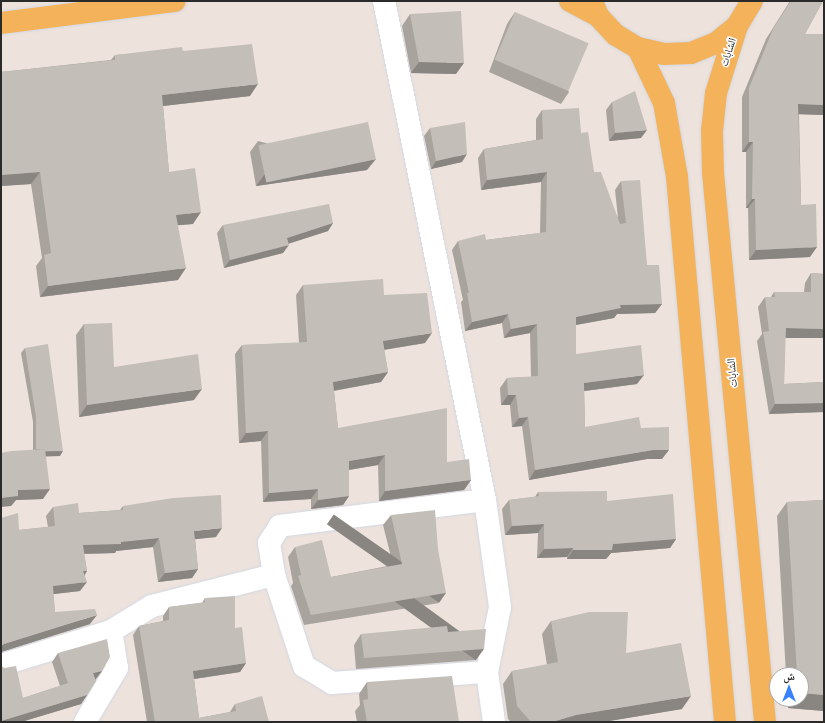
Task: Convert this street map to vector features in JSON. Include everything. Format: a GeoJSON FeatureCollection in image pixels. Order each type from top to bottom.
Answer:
{"type":"FeatureCollection","features":[{"type":"Feature","properties":{"kind":"main road"},"geometry":{"type":"LineString","coordinates":[[1,23],[175,1]]}},
{"type":"Feature","properties":{"kind":"main road"},"geometry":{"type":"LineString","coordinates":[[570,1],[595,8],[616,35],[638,48],[664,54],[691,53],[716,43],[736,26],[752,2]]}},
{"type":"Feature","properties":{"kind":"main road","name":"الشابات"},"geometry":{"type":"LineString","coordinates":[[736,26],[716,93],[712,130],[713,166],[765,722]]}},
{"type":"Feature","properties":{"kind":"main road"},"geometry":{"type":"LineString","coordinates":[[638,48],[664,103],[677,177],[725,722]]}},
{"type":"Feature","properties":{"kind":"street"},"geometry":{"type":"LineString","coordinates":[[384,1],[485,500],[500,607],[487,672],[494,722]]}},
{"type":"Feature","properties":{"kind":"street"},"geometry":{"type":"LineString","coordinates":[[485,500],[280,526],[268,543],[274,575],[304,666],[332,683],[487,672]]}},
{"type":"Feature","properties":{"kind":"street"},"geometry":{"type":"LineString","coordinates":[[1,665],[111,631],[152,606],[274,575]]}},
{"type":"Feature","properties":{"kind":"street"},"geometry":{"type":"LineString","coordinates":[[85,722],[117,668],[111,631]]}},
{"type":"Feature","properties":{"kind":"building"},"geometry":{"type":"Polygon","coordinates":[[[791,1],[823,1],[805,34],[824,34],[824,105],[798,104],[801,205],[816,204],[817,247],[756,250],[755,199],[752,199],[753,142],[749,142],[749,88],[773,29],[791,1]]]}},
{"type":"Feature","properties":{"kind":"building"},"geometry":{"type":"Polygon","coordinates":[[[461,11],[464,63],[419,62],[410,14],[461,11]]]}},
{"type":"Feature","properties":{"kind":"building"},"geometry":{"type":"Polygon","coordinates":[[[515,12],[589,43],[568,91],[495,60],[515,12]]]}},
{"type":"Feature","properties":{"kind":"building"},"geometry":{"type":"Polygon","coordinates":[[[252,44],[258,84],[162,95],[169,172],[195,168],[201,212],[176,215],[186,268],[48,286],[44,255],[51,253],[40,172],[1,175],[1,72],[115,60],[115,55],[182,47],[183,51],[252,44]]]}},
{"type":"Feature","properties":{"kind":"building"},"geometry":{"type":"Polygon","coordinates":[[[635,91],[647,130],[615,133],[612,102],[635,91]]]}},
{"type":"Feature","properties":{"kind":"building"},"geometry":{"type":"Polygon","coordinates":[[[579,108],[581,133],[588,132],[594,172],[601,172],[620,224],[626,223],[621,181],[640,180],[647,265],[659,265],[662,304],[620,305],[621,308],[576,317],[576,354],[641,345],[644,375],[584,383],[585,427],[639,417],[641,428],[669,427],[669,450],[653,450],[535,470],[528,417],[519,418],[516,395],[508,395],[507,378],[538,376],[537,324],[511,329],[508,314],[472,322],[467,293],[469,293],[458,241],[485,234],[486,240],[546,232],[547,172],[487,180],[484,149],[543,139],[542,110],[579,108]]]}},
{"type":"Feature","properties":{"kind":"building"},"geometry":{"type":"Polygon","coordinates":[[[368,122],[376,159],[266,182],[258,145],[368,122]]]}},
{"type":"Feature","properties":{"kind":"building"},"geometry":{"type":"Polygon","coordinates":[[[465,122],[467,154],[436,161],[430,128],[465,122]]]}},
{"type":"Feature","properties":{"kind":"building"},"geometry":{"type":"Polygon","coordinates":[[[329,204],[333,223],[287,238],[289,245],[230,260],[223,225],[329,204]]]}},
{"type":"Feature","properties":{"kind":"building"},"geometry":{"type":"Polygon","coordinates":[[[811,273],[824,274],[824,329],[786,328],[784,384],[824,382],[824,403],[775,404],[763,332],[769,331],[765,297],[775,297],[774,292],[811,292],[811,273]]]}},
{"type":"Feature","properties":{"kind":"building"},"geometry":{"type":"Polygon","coordinates":[[[383,279],[384,295],[427,293],[432,333],[383,341],[388,372],[333,382],[338,428],[447,408],[447,462],[469,459],[471,480],[385,491],[385,455],[349,461],[349,496],[318,500],[318,489],[269,493],[268,431],[246,433],[242,345],[307,342],[303,285],[383,279]]]}},
{"type":"Feature","properties":{"kind":"building"},"geometry":{"type":"Polygon","coordinates":[[[112,323],[114,367],[198,354],[202,389],[87,405],[84,324],[112,323]]]}},
{"type":"Feature","properties":{"kind":"building"},"geometry":{"type":"Polygon","coordinates":[[[48,344],[63,451],[45,451],[45,449],[36,449],[36,417],[25,348],[48,344]]]}},
{"type":"Feature","properties":{"kind":"building"},"geometry":{"type":"Polygon","coordinates":[[[45,449],[50,489],[18,490],[18,496],[1,498],[1,453],[45,449]]]}},
{"type":"Feature","properties":{"kind":"building"},"geometry":{"type":"Polygon","coordinates":[[[607,491],[607,501],[673,494],[676,539],[613,544],[612,550],[573,550],[573,548],[544,549],[544,524],[512,526],[509,500],[539,496],[538,492],[607,491]]]}},
{"type":"Feature","properties":{"kind":"building"},"geometry":{"type":"Polygon","coordinates":[[[221,495],[222,528],[194,531],[198,569],[165,573],[159,538],[121,542],[121,544],[83,545],[87,571],[83,571],[87,582],[53,586],[55,612],[95,609],[97,615],[1,646],[1,518],[18,513],[19,530],[55,526],[53,507],[78,503],[79,513],[123,510],[123,506],[173,498],[221,495]]]}},
{"type":"Feature","properties":{"kind":"building"},"geometry":{"type":"Polygon","coordinates":[[[824,500],[824,695],[809,694],[809,667],[797,667],[787,502],[824,500]]]}},
{"type":"Feature","properties":{"kind":"building"},"geometry":{"type":"Polygon","coordinates":[[[435,510],[438,549],[446,593],[311,615],[298,576],[301,575],[295,547],[322,540],[331,577],[402,564],[391,515],[435,510]]]}},
{"type":"Feature","properties":{"kind":"building"},"geometry":{"type":"Polygon","coordinates":[[[235,596],[235,628],[242,627],[246,663],[193,671],[199,718],[236,711],[235,704],[262,696],[269,722],[155,722],[139,626],[169,620],[169,607],[205,602],[205,598],[235,596]]]}},
{"type":"Feature","properties":{"kind":"building"},"geometry":{"type":"Polygon","coordinates":[[[589,612],[628,612],[626,653],[681,643],[691,696],[576,715],[552,722],[531,722],[517,706],[512,671],[558,662],[551,621],[589,612]]]}},
{"type":"Feature","properties":{"kind":"building"},"geometry":{"type":"Polygon","coordinates":[[[447,626],[448,632],[486,629],[484,649],[364,658],[361,634],[447,626]]]}},
{"type":"Feature","properties":{"kind":"building"},"geometry":{"type":"Polygon","coordinates":[[[107,639],[110,657],[102,671],[93,673],[96,681],[87,695],[1,721],[1,665],[4,668],[16,666],[23,698],[68,683],[58,653],[107,639]]]}},
{"type":"Feature","properties":{"kind":"building"},"geometry":{"type":"Polygon","coordinates":[[[452,676],[459,722],[367,722],[363,700],[368,699],[367,682],[452,676]]]}}]}
